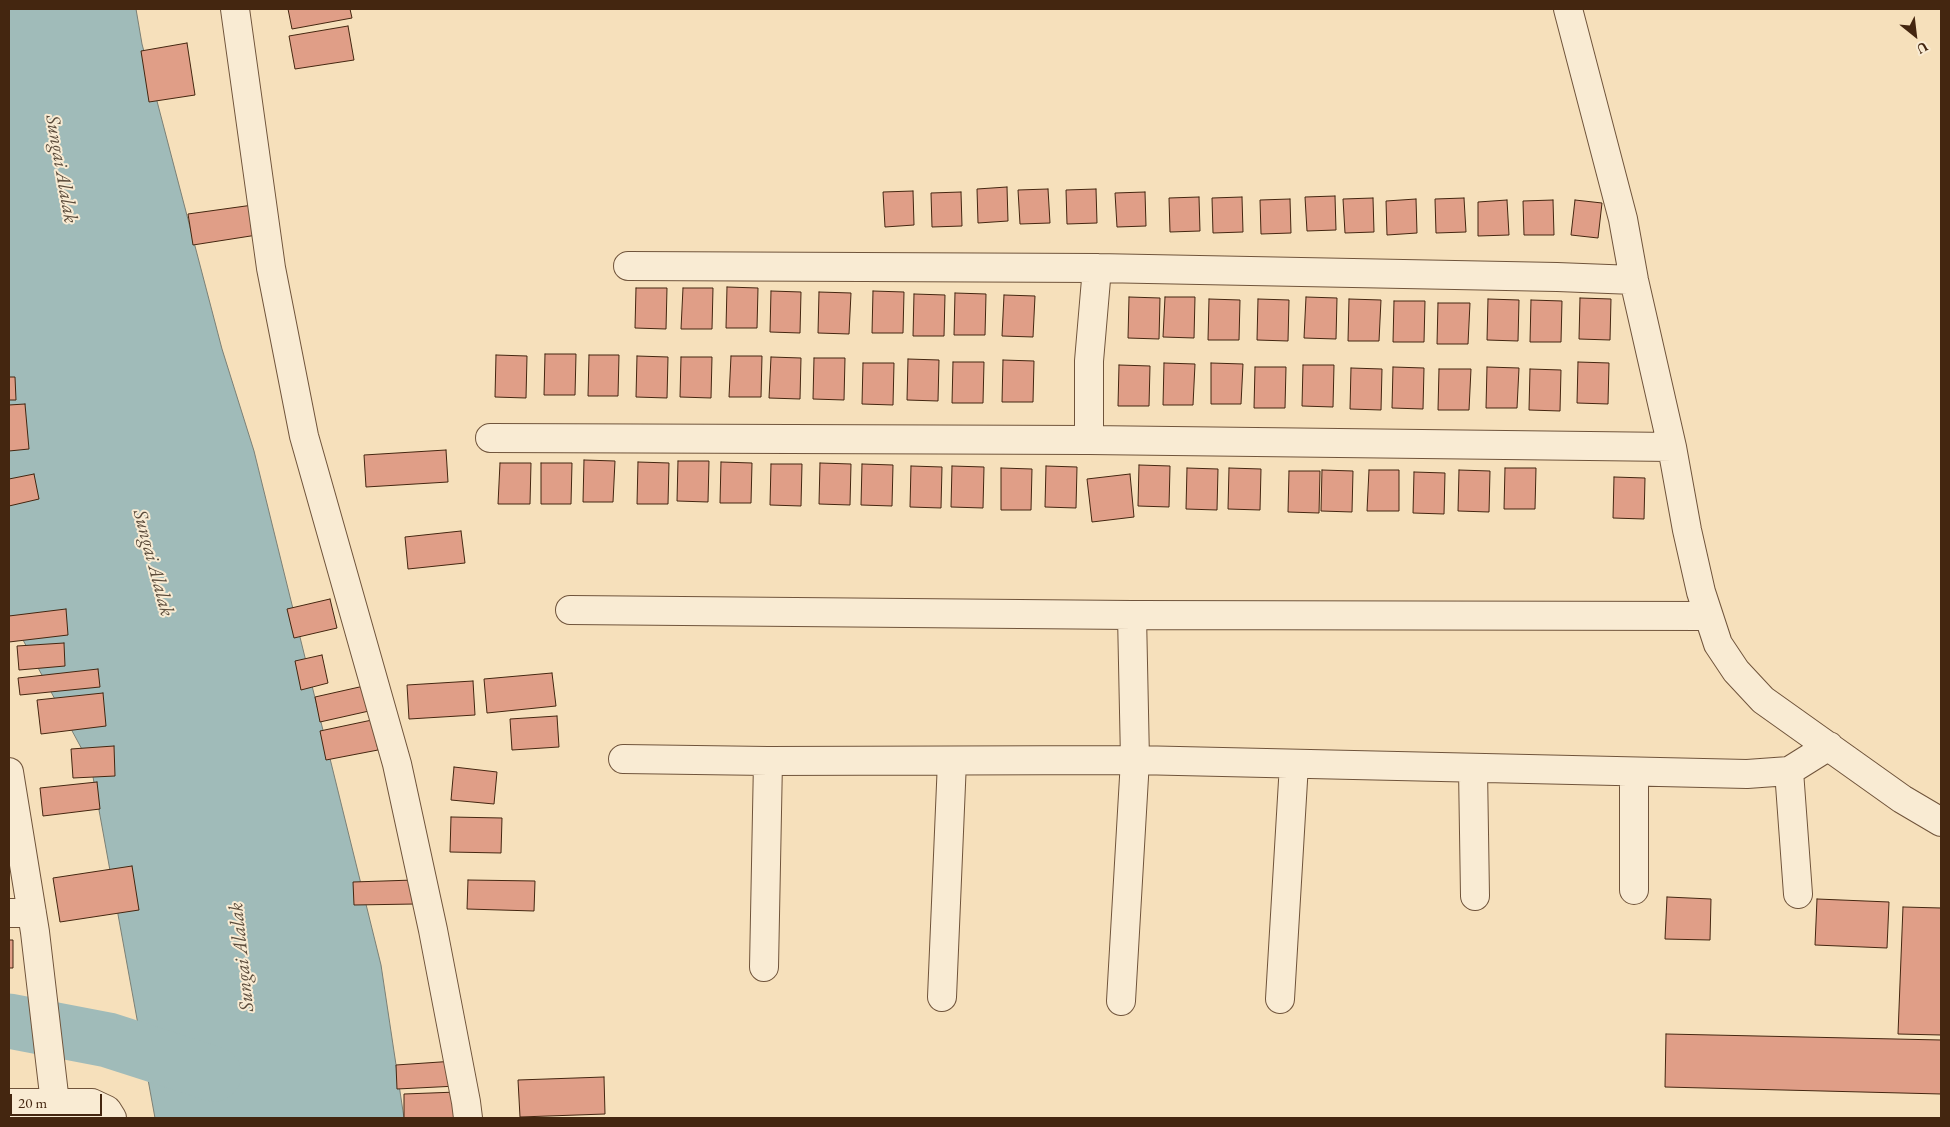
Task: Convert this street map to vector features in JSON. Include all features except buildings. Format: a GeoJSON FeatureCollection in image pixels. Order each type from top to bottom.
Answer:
{"type":"FeatureCollection","features":[{"type":"Feature","properties":{"kind":"street"},"geometry":{"type":"LineString","coordinates":[[235,9],[272,268],[304,436],[397,764],[433,930],[468,1118]]}},
{"type":"Feature","properties":{"kind":"street"},"geometry":{"type":"LineString","coordinates":[[1568,9],[1623,219],[1634,280],[1672,447],[1687,530],[1708,616],[1718,644],[1736,671],[1763,700],[1902,799],[1941,822]]}},
{"type":"Feature","properties":{"kind":"street"},"geometry":{"type":"LineString","coordinates":[[628,266],[1097,268],[1634,280]]}},
{"type":"Feature","properties":{"kind":"street"},"geometry":{"type":"LineString","coordinates":[[1089,440],[1089,361],[1097,268]]}},
{"type":"Feature","properties":{"kind":"street"},"geometry":{"type":"LineString","coordinates":[[490,438],[1089,440],[1672,447]]}},
{"type":"Feature","properties":{"kind":"street"},"geometry":{"type":"LineString","coordinates":[[570,610],[1132,615],[1708,616]]}},
{"type":"Feature","properties":{"kind":"street"},"geometry":{"type":"LineString","coordinates":[[1121,1001],[1135,760],[1132,615]]}},
{"type":"Feature","properties":{"kind":"street"},"geometry":{"type":"LineString","coordinates":[[623,759],[768,761],[1135,760],[1746,774],[1789,771],[1828,746]]}},
{"type":"Feature","properties":{"kind":"street"},"geometry":{"type":"LineString","coordinates":[[764,967],[768,761]]}},
{"type":"Feature","properties":{"kind":"street"},"geometry":{"type":"LineString","coordinates":[[942,997],[952,761]]}},
{"type":"Feature","properties":{"kind":"street"},"geometry":{"type":"LineString","coordinates":[[1280,999],[1294,764]]}},
{"type":"Feature","properties":{"kind":"street"},"geometry":{"type":"LineString","coordinates":[[1473,769],[1475,896]]}},
{"type":"Feature","properties":{"kind":"street"},"geometry":{"type":"LineString","coordinates":[[1789,771],[1798,894]]}},
{"type":"Feature","properties":{"kind":"street"},"geometry":{"type":"LineString","coordinates":[[9,772],[26,919],[55,1093]]}},
{"type":"Feature","properties":{"kind":"street"},"geometry":{"type":"LineString","coordinates":[[1634,772],[1634,890]]}},
{"type":"Feature","properties":{"kind":"street"},"geometry":{"type":"LineString","coordinates":[[9,1103],[55,1093],[92,1103],[107,1110],[112,1118]]}},
{"type":"Feature","properties":{"kind":"water","name":"Sungai Alalak"},"geometry":{"type":"Polygon","coordinates":[[[9,9],[136,9],[142,44],[222,349],[254,451],[381,965],[404,1118],[155,1118],[91,766],[9,614],[9,9]]]}},
{"type":"Feature","properties":{"kind":"waterway"},"geometry":{"type":"LineString","coordinates":[[9,1021],[108,1040],[214,1074]]}}]}
